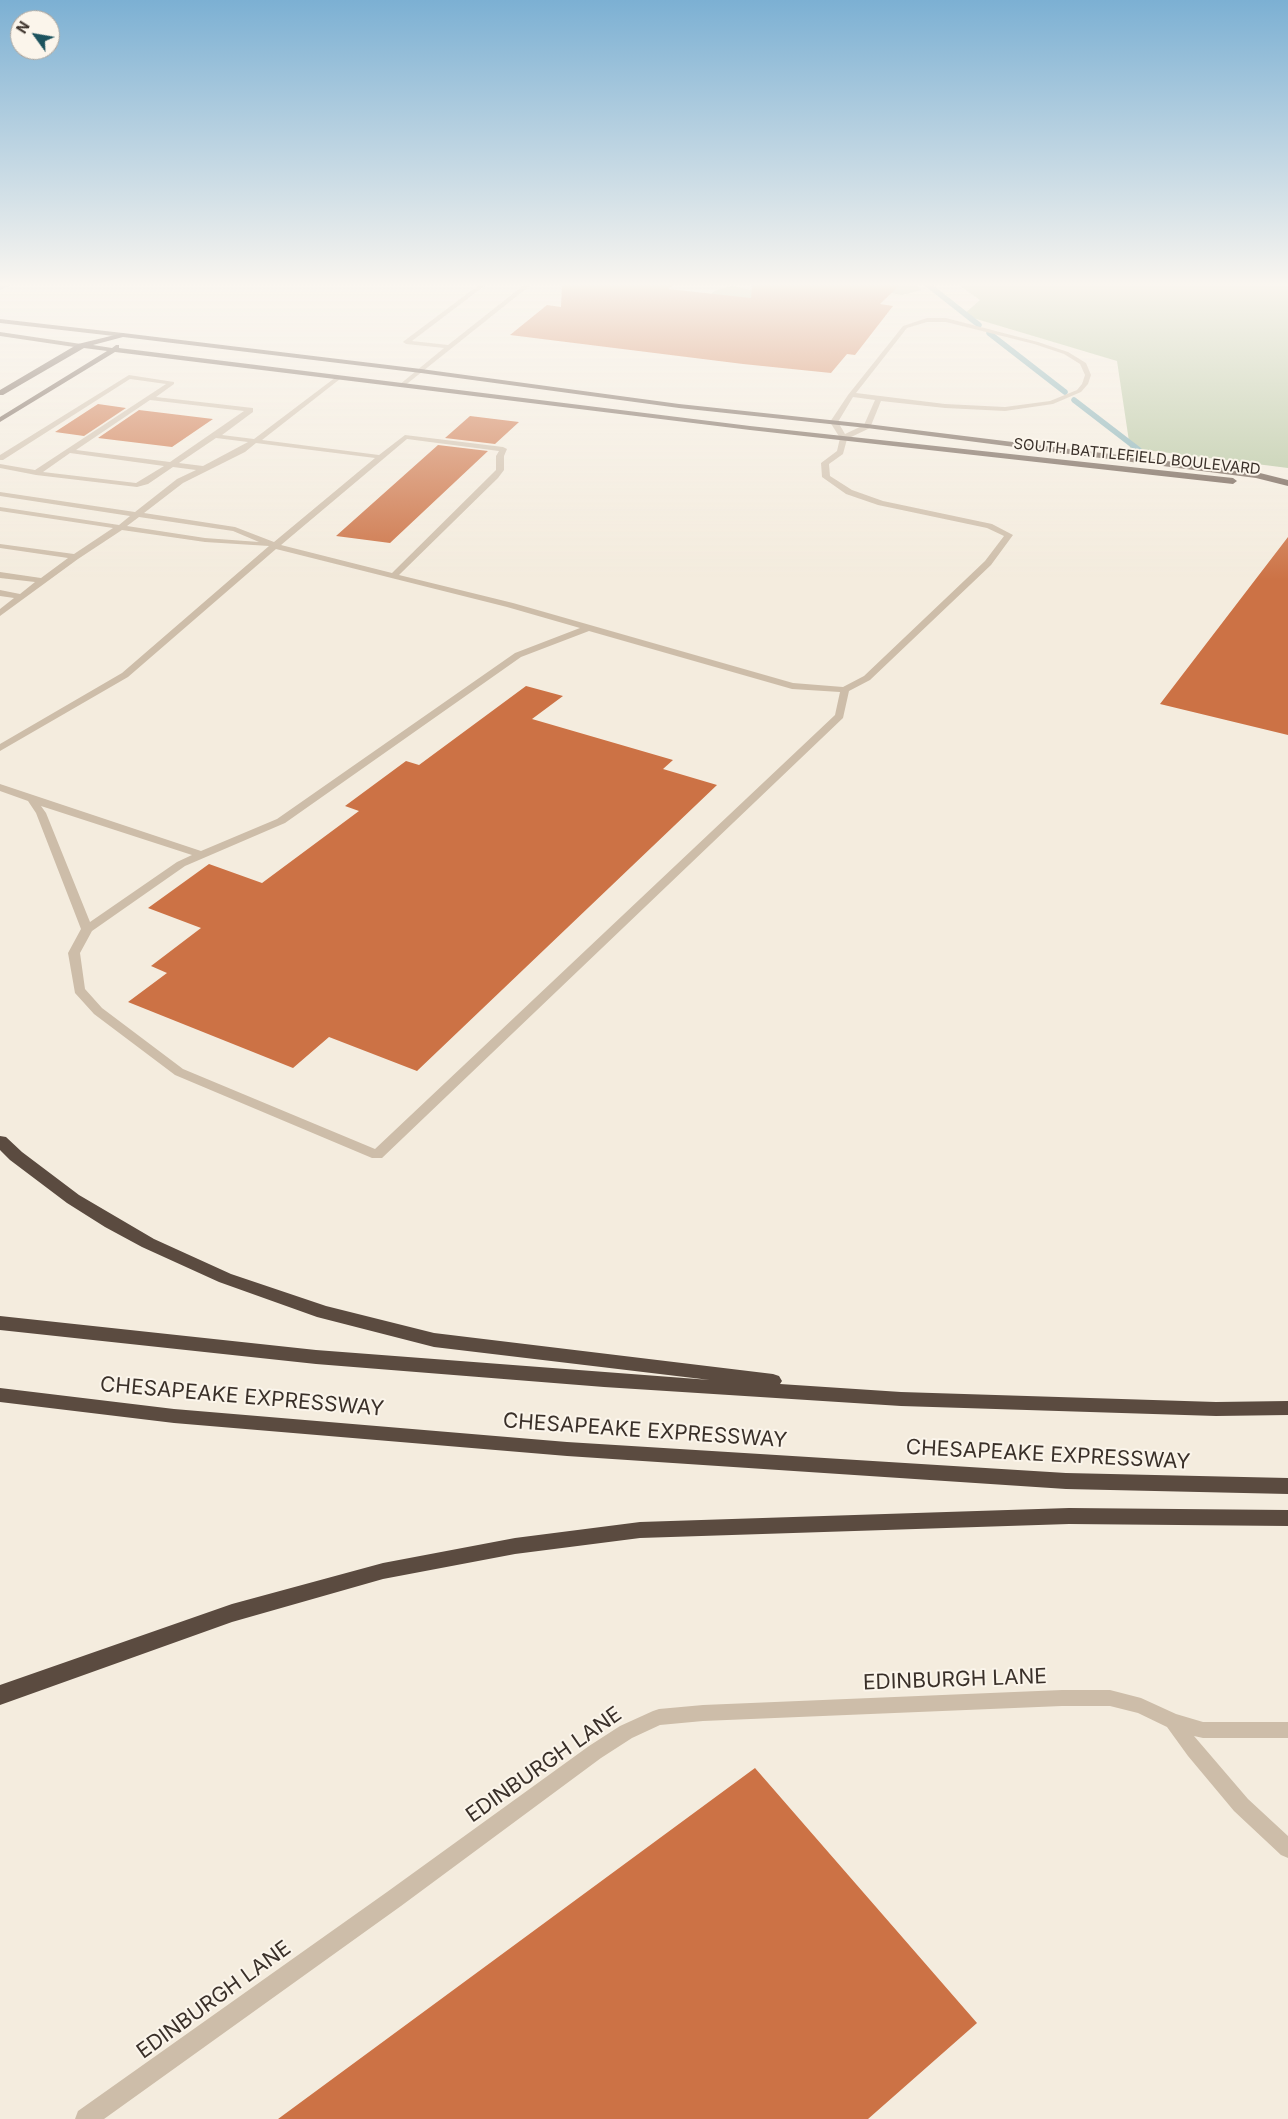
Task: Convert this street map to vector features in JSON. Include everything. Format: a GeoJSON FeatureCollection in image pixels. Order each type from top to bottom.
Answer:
{"type":"FeatureCollection","features":[{"type":"Feature","properties":{"kind":"highway"},"geometry":{"type":"LineString","coordinates":[[0,393],[18,383]]}},
{"type":"Feature","properties":{"kind":"highway"},"geometry":{"type":"LineString","coordinates":[[0,420],[60,383]]}},
{"type":"Feature","properties":{"kind":"highway","name":"SOUTH BATTLEFIELD BOULEVARD"},"geometry":{"type":"LineString","coordinates":[[376,383],[1181,477],[1288,487]]}},
{"type":"Feature","properties":{"kind":"highway","name":"SOUTH BATTLEFIELD BOULEVARD"},"geometry":{"type":"LineString","coordinates":[[509,383],[679,406],[834,422],[1256,475],[1288,483]]}},
{"type":"Feature","properties":{"kind":"highway"},"geometry":{"type":"LineString","coordinates":[[0,1141],[16,1156],[73,1199],[148,1243],[226,1278],[324,1312],[434,1340],[602,1359],[901,1398]]}},
{"type":"Feature","properties":{"kind":"highway"},"geometry":{"type":"LineString","coordinates":[[0,1323],[316,1357],[604,1380],[901,1398],[1216,1410],[1288,1408]]}},
{"type":"Feature","properties":{"kind":"highway","name":"CHESAPEAKE EXPRESSWAY"},"geometry":{"type":"LineString","coordinates":[[0,1395],[174,1416],[567,1449],[1066,1481],[1288,1486]]}},
{"type":"Feature","properties":{"kind":"highway"},"geometry":{"type":"LineString","coordinates":[[0,1695],[232,1613],[383,1571],[515,1546],[640,1530],[1069,1516],[1288,1518]]}},
{"type":"Feature","properties":{"kind":"street"},"geometry":{"type":"LineString","coordinates":[[0,458],[120,383]]}},
{"type":"Feature","properties":{"kind":"street"},"geometry":{"type":"LineString","coordinates":[[36,473],[171,383]]}},
{"type":"Feature","properties":{"kind":"street"},"geometry":{"type":"LineString","coordinates":[[0,613],[75,557],[122,526],[180,481],[242,450],[332,383]]}},
{"type":"Feature","properties":{"kind":"street"},"geometry":{"type":"LineString","coordinates":[[401,386],[405,383]]}},
{"type":"Feature","properties":{"kind":"street"},"geometry":{"type":"LineString","coordinates":[[844,438],[834,422],[861,383]]}},
{"type":"Feature","properties":{"kind":"street"},"geometry":{"type":"LineString","coordinates":[[851,395],[978,408],[1031,406],[1051,403],[1066,398],[1079,391],[1085,383]]}},
{"type":"Feature","properties":{"kind":"street"},"geometry":{"type":"LineString","coordinates":[[0,466],[36,473],[132,486],[145,482],[215,436],[250,410],[149,398]]}},
{"type":"Feature","properties":{"kind":"street"},"geometry":{"type":"LineString","coordinates":[[0,509],[205,540],[275,546],[510,605],[792,686],[845,690],[867,678],[988,563],[1009,535],[989,526],[881,503],[849,492],[826,476],[825,463],[840,452],[844,438],[867,426],[879,398]]}},
{"type":"Feature","properties":{"kind":"street"},"geometry":{"type":"LineString","coordinates":[[215,436],[381,457]]}},
{"type":"Feature","properties":{"kind":"street"},"geometry":{"type":"LineString","coordinates":[[0,748],[125,675],[405,437],[503,450],[500,456],[500,470],[495,476],[394,575]]}},
{"type":"Feature","properties":{"kind":"street"},"geometry":{"type":"LineString","coordinates":[[69,451],[205,469]]}},
{"type":"Feature","properties":{"kind":"street"},"geometry":{"type":"LineString","coordinates":[[0,494],[235,529],[275,546]]}},
{"type":"Feature","properties":{"kind":"street"},"geometry":{"type":"LineString","coordinates":[[0,546],[75,557]]}},
{"type":"Feature","properties":{"kind":"street"},"geometry":{"type":"LineString","coordinates":[[0,575],[43,581]]}},
{"type":"Feature","properties":{"kind":"street"},"geometry":{"type":"LineString","coordinates":[[0,594],[22,597]]}},
{"type":"Feature","properties":{"kind":"street"},"geometry":{"type":"LineString","coordinates":[[588,628],[518,654],[281,821],[181,864],[87,929],[74,953],[80,990],[98,1011],[179,1072],[377,1155],[840,716],[845,690]]}},
{"type":"Feature","properties":{"kind":"street"},"geometry":{"type":"LineString","coordinates":[[0,787],[32,800],[201,855]]}},
{"type":"Feature","properties":{"kind":"street"},"geometry":{"type":"LineString","coordinates":[[32,800],[41,813],[87,929]]}},
{"type":"Feature","properties":{"kind":"street","name":"EDINBURGH LANE"},"geometry":{"type":"LineString","coordinates":[[86,2119],[394,1899],[595,1752],[626,1732],[660,1718],[703,1713],[763,1710],[1062,1698],[1110,1698],[1141,1706],[1173,1721],[1203,1730],[1288,1730]]}},
{"type":"Feature","properties":{"kind":"street"},"geometry":{"type":"LineString","coordinates":[[1173,1721],[1194,1750],[1241,1806],[1288,1849]]}},
{"type":"Feature","properties":{"kind":"green space"},"geometry":{"type":"Polygon","coordinates":[[[1120,383],[1288,383],[1288,468],[1130,448],[1120,383]]]}},
{"type":"Feature","properties":{"kind":"building"},"geometry":{"type":"Polygon","coordinates":[[[98,404],[126,408],[84,436],[55,432],[98,404]]]}},
{"type":"Feature","properties":{"kind":"building"},"geometry":{"type":"Polygon","coordinates":[[[139,410],[213,419],[172,447],[98,438],[139,410]]]}},
{"type":"Feature","properties":{"kind":"building"},"geometry":{"type":"Polygon","coordinates":[[[470,416],[519,422],[495,444],[445,438],[470,416]]]}},
{"type":"Feature","properties":{"kind":"building"},"geometry":{"type":"Polygon","coordinates":[[[438,445],[488,451],[390,543],[336,536],[438,445]]]}},
{"type":"Feature","properties":{"kind":"building"},"geometry":{"type":"Polygon","coordinates":[[[1288,537],[1288,735],[1160,704],[1288,537]]]}},
{"type":"Feature","properties":{"kind":"building"},"geometry":{"type":"Polygon","coordinates":[[[526,686],[563,696],[532,719],[673,760],[663,769],[717,785],[417,1071],[329,1037],[293,1068],[128,1002],[167,973],[151,966],[201,928],[148,908],[209,864],[262,883],[359,811],[345,806],[406,761],[419,765],[526,686]]]}},
{"type":"Feature","properties":{"kind":"building"},"geometry":{"type":"Polygon","coordinates":[[[755,1768],[977,2023],[868,2119],[278,2119],[755,1768]]]}},
{"type":"Feature","properties":{"kind":"waterway"},"geometry":{"type":"LineString","coordinates":[[1053,383],[1065,392]]}},
{"type":"Feature","properties":{"kind":"waterway"},"geometry":{"type":"LineString","coordinates":[[1074,400],[1139,450]]}}]}
